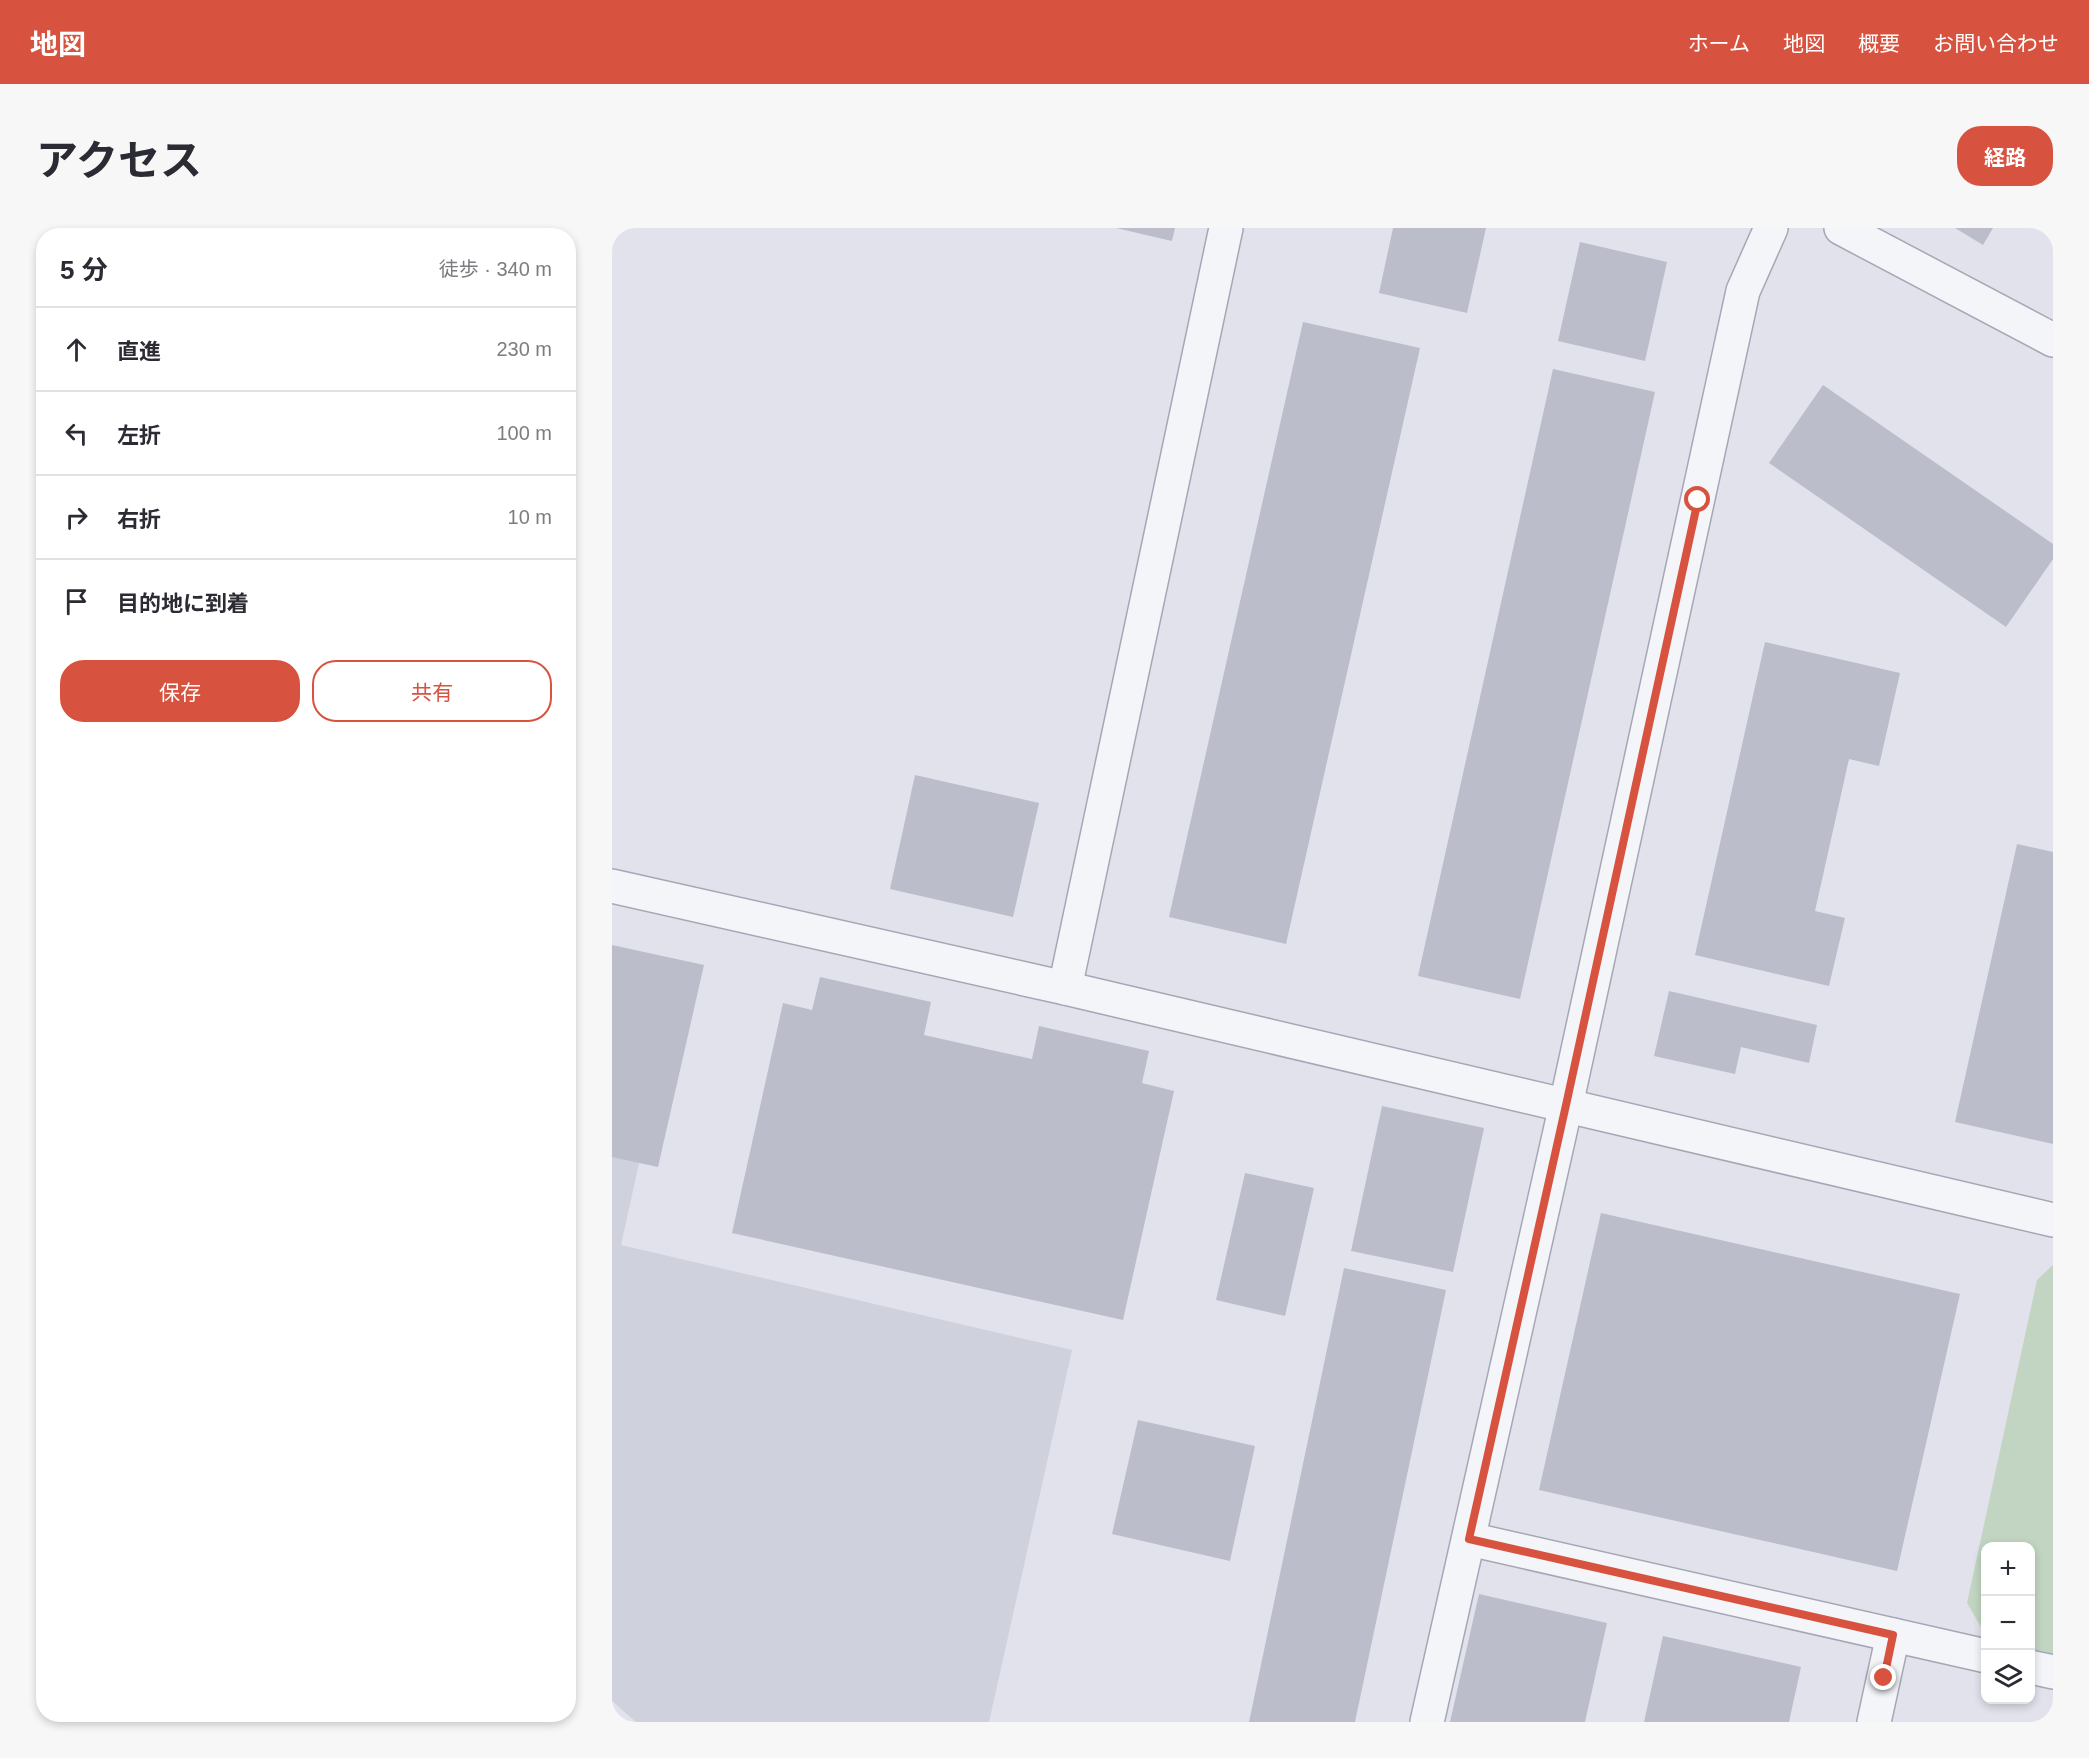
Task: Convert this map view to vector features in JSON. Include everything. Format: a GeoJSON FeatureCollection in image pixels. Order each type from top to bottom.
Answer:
{"type":"FeatureCollection","features":[{"type":"Feature","properties":{"kind":"street"},"geometry":{"type":"LineString","coordinates":[[1065,988],[1226,228]]}},
{"type":"Feature","properties":{"kind":"street"},"geometry":{"type":"LineString","coordinates":[[1427,1722],[1566,1105],[1743,291],[1771,228]]}},
{"type":"Feature","properties":{"kind":"street"},"geometry":{"type":"LineString","coordinates":[[1841,228],[2053,340]]}},
{"type":"Feature","properties":{"kind":"street"},"geometry":{"type":"LineString","coordinates":[[612,886],[1065,988],[2053,1220]]}},
{"type":"Feature","properties":{"kind":"street"},"geometry":{"type":"LineString","coordinates":[[1469,1539],[1981,1655]]}},
{"type":"Feature","properties":{"kind":"street"},"geometry":{"type":"LineString","coordinates":[[1874,1722],[1893,1635]]}},
{"type":"Feature","properties":{"kind":"street"},"geometry":{"type":"LineString","coordinates":[[2035,1667],[2053,1672]]}},
{"type":"Feature","properties":{"kind":"shaded area"},"geometry":{"type":"Polygon","coordinates":[[[612,968],[679,982],[621,1245],[1072,1350],[989,1722],[636,1722],[612,1701],[612,968]]]}},
{"type":"Feature","properties":{"kind":"green space"},"geometry":{"type":"Polygon","coordinates":[[[2053,1265],[2053,1657],[2035,1653],[2035,1542],[1981,1542],[1981,1627],[1967,1603],[2037,1280],[2053,1265]]]}},
{"type":"Feature","properties":{"kind":"building"},"geometry":{"type":"Polygon","coordinates":[[[1116,228],[1175,228],[1172,241],[1116,228]]]}},
{"type":"Feature","properties":{"kind":"building"},"geometry":{"type":"Polygon","coordinates":[[[1393,228],[1486,228],[1467,313],[1379,293],[1393,228]]]}},
{"type":"Feature","properties":{"kind":"building"},"geometry":{"type":"Polygon","coordinates":[[[1955,228],[1993,228],[1983,245],[1955,228]]]}},
{"type":"Feature","properties":{"kind":"building"},"geometry":{"type":"Polygon","coordinates":[[[1580,242],[1667,262],[1645,361],[1558,341],[1580,242]]]}},
{"type":"Feature","properties":{"kind":"building"},"geometry":{"type":"Polygon","coordinates":[[[1303,322],[1420,348],[1286,944],[1169,917],[1303,322]]]}},
{"type":"Feature","properties":{"kind":"building"},"geometry":{"type":"Polygon","coordinates":[[[1553,369],[1655,392],[1520,999],[1418,976],[1553,369]]]}},
{"type":"Feature","properties":{"kind":"building"},"geometry":{"type":"Polygon","coordinates":[[[1823,385],[2053,544],[2053,559],[2006,627],[1769,463],[1823,385]]]}},
{"type":"Feature","properties":{"kind":"building"},"geometry":{"type":"Polygon","coordinates":[[[1765,642],[1900,673],[1879,766],[1849,759],[1815,911],[1845,918],[1829,986],[1695,955],[1765,642]]]}},
{"type":"Feature","properties":{"kind":"building"},"geometry":{"type":"Polygon","coordinates":[[[915,775],[1039,803],[1013,917],[890,889],[915,775]]]}},
{"type":"Feature","properties":{"kind":"building"},"geometry":{"type":"Polygon","coordinates":[[[2017,844],[2053,852],[2053,1144],[1955,1122],[2017,844]]]}},
{"type":"Feature","properties":{"kind":"building"},"geometry":{"type":"Polygon","coordinates":[[[612,945],[704,965],[658,1167],[612,1157],[612,945]]]}},
{"type":"Feature","properties":{"kind":"building"},"geometry":{"type":"Polygon","coordinates":[[[820,977],[931,1002],[924,1035],[1032,1059],[1039,1026],[1149,1051],[1142,1083],[1174,1091],[1123,1320],[732,1233],[783,1003],[812,1010],[820,977]]]}},
{"type":"Feature","properties":{"kind":"building"},"geometry":{"type":"Polygon","coordinates":[[[1669,991],[1817,1025],[1809,1063],[1741,1047],[1735,1074],[1654,1056],[1669,991]]]}},
{"type":"Feature","properties":{"kind":"building"},"geometry":{"type":"Polygon","coordinates":[[[1382,1106],[1484,1128],[1453,1272],[1351,1251],[1382,1106]]]}},
{"type":"Feature","properties":{"kind":"building"},"geometry":{"type":"Polygon","coordinates":[[[1245,1173],[1314,1188],[1285,1316],[1216,1300],[1245,1173]]]}},
{"type":"Feature","properties":{"kind":"building"},"geometry":{"type":"Polygon","coordinates":[[[1601,1213],[1960,1294],[1897,1571],[1539,1490],[1601,1213]]]}},
{"type":"Feature","properties":{"kind":"building"},"geometry":{"type":"Polygon","coordinates":[[[1344,1268],[1446,1290],[1355,1722],[1249,1722],[1344,1268]]]}},
{"type":"Feature","properties":{"kind":"building"},"geometry":{"type":"Polygon","coordinates":[[[1138,1420],[1255,1446],[1230,1561],[1112,1534],[1138,1420]]]}},
{"type":"Feature","properties":{"kind":"building"},"geometry":{"type":"Polygon","coordinates":[[[1479,1594],[1607,1623],[1585,1722],[1450,1722],[1479,1594]]]}},
{"type":"Feature","properties":{"kind":"building"},"geometry":{"type":"Polygon","coordinates":[[[1663,1636],[1801,1667],[1789,1722],[1644,1722],[1663,1636]]]}},
{"type":"Feature","properties":{"kind":"route"},"geometry":{"type":"LineString","coordinates":[[1698,500],[1469,1539],[1893,1635],[1884,1678]]}}]}
